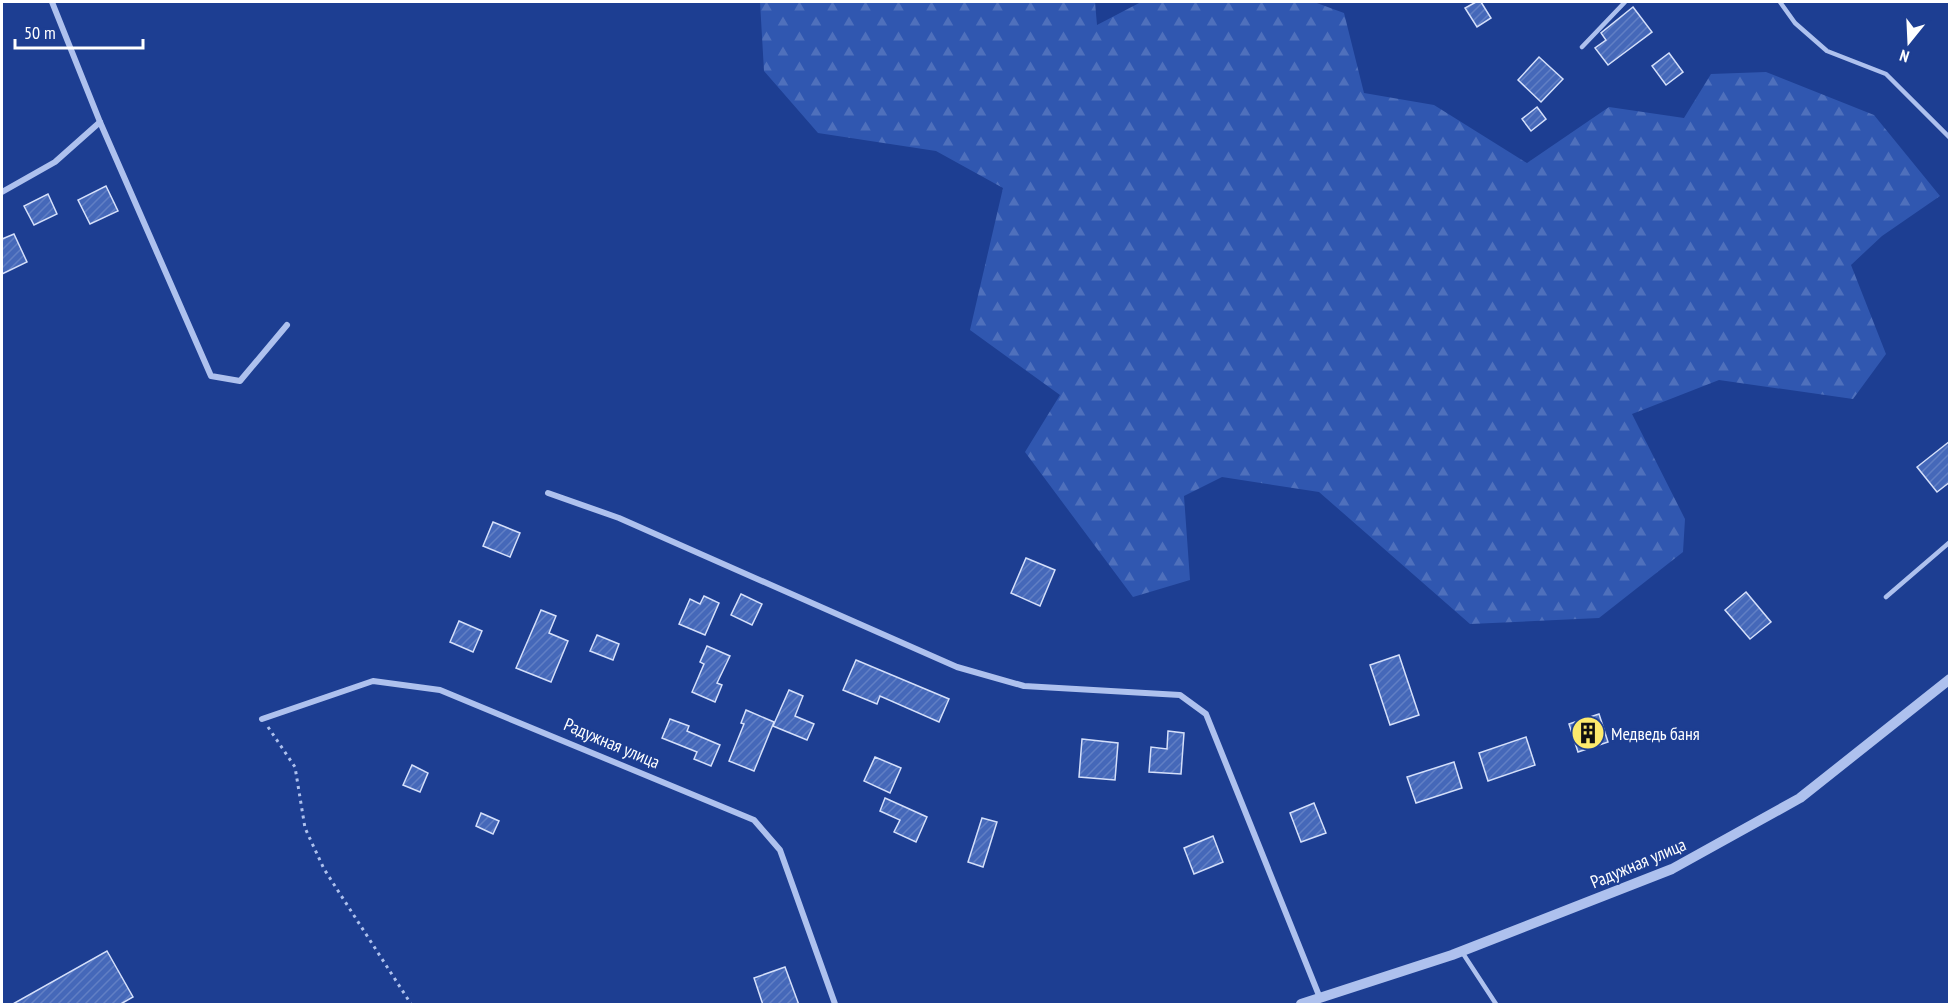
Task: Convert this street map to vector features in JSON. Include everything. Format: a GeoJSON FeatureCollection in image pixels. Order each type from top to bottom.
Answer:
{"type":"FeatureCollection","features":[{"type":"Feature","properties":{"kind":"street"},"geometry":{"type":"LineString","coordinates":[[52,2],[100,122],[211,376],[240,381],[287,324]]}},
{"type":"Feature","properties":{"kind":"street"},"geometry":{"type":"LineString","coordinates":[[2,192],[55,162],[100,122]]}},
{"type":"Feature","properties":{"kind":"street"},"geometry":{"type":"LineString","coordinates":[[548,493],[619,518],[957,667],[1024,686],[1180,695],[1206,714],[1320,998]]}},
{"type":"Feature","properties":{"kind":"street","name":"Радужная улица"},"geometry":{"type":"LineString","coordinates":[[1301,1005],[1462,952],[1672,869],[1800,798],[1950,679]]}},
{"type":"Feature","properties":{"kind":"street","name":"Радужная улица"},"geometry":{"type":"LineString","coordinates":[[262,719],[373,681],[440,690],[754,820],[780,850],[835,1005]]}},
{"type":"Feature","properties":{"kind":"lane"},"geometry":{"type":"LineString","coordinates":[[1582,47],[1625,2]]}},
{"type":"Feature","properties":{"kind":"lane"},"geometry":{"type":"LineString","coordinates":[[1780,2],[1795,23],[1827,51],[1886,74],[1950,138]]}},
{"type":"Feature","properties":{"kind":"lane"},"geometry":{"type":"LineString","coordinates":[[1886,597],[1950,542]]}},
{"type":"Feature","properties":{"kind":"lane"},"geometry":{"type":"LineString","coordinates":[[1462,952],[1496,1005]]}},
{"type":"Feature","properties":{"kind":"path"},"geometry":{"type":"LineString","coordinates":[[262,719],[295,766],[305,828],[324,869],[411,1005]]}},
{"type":"Feature","properties":{"kind":"green space"},"geometry":{"type":"Polygon","coordinates":[[[760,2],[1095,2],[1097,25],[1141,2],[1314,2],[1344,13],[1364,93],[1434,105],[1527,163],[1609,107],[1684,118],[1711,74],[1766,72],[1874,115],[1940,196],[1882,236],[1851,265],[1886,354],[1853,399],[1719,380],[1632,414],[1685,519],[1683,552],[1599,618],[1470,624],[1319,492],[1222,477],[1184,496],[1190,580],[1133,597],[1025,452],[1060,395],[970,330],[1003,188],[936,151],[818,133],[764,71],[760,2]]]}},
{"type":"Feature","properties":{"kind":"building"},"geometry":{"type":"Polygon","coordinates":[[[1481,2],[1491,18],[1477,27],[1465,8],[1481,2]]]}},
{"type":"Feature","properties":{"kind":"building"},"geometry":{"type":"Polygon","coordinates":[[[1633,7],[1652,32],[1608,65],[1595,48],[1606,40],[1601,33],[1633,7]]]}},
{"type":"Feature","properties":{"kind":"building"},"geometry":{"type":"Polygon","coordinates":[[[1669,53],[1683,72],[1666,85],[1652,66],[1669,53]]]}},
{"type":"Feature","properties":{"kind":"building"},"geometry":{"type":"Polygon","coordinates":[[[1539,57],[1563,79],[1541,102],[1518,80],[1539,57]]]}},
{"type":"Feature","properties":{"kind":"building"},"geometry":{"type":"Polygon","coordinates":[[[1537,107],[1546,119],[1531,131],[1522,119],[1537,107]]]}},
{"type":"Feature","properties":{"kind":"building"},"geometry":{"type":"Polygon","coordinates":[[[106,186],[118,211],[90,224],[78,200],[106,186]]]}},
{"type":"Feature","properties":{"kind":"building"},"geometry":{"type":"Polygon","coordinates":[[[48,194],[57,214],[34,225],[24,206],[48,194]]]}},
{"type":"Feature","properties":{"kind":"building"},"geometry":{"type":"Polygon","coordinates":[[[14,234],[27,262],[2,274],[2,239],[14,234]]]}},
{"type":"Feature","properties":{"kind":"building"},"geometry":{"type":"Polygon","coordinates":[[[1950,441],[1950,482],[1937,492],[1917,467],[1950,441]]]}},
{"type":"Feature","properties":{"kind":"building"},"geometry":{"type":"Polygon","coordinates":[[[493,522],[520,533],[510,557],[483,546],[493,522]]]}},
{"type":"Feature","properties":{"kind":"building"},"geometry":{"type":"Polygon","coordinates":[[[1026,558],[1055,570],[1040,606],[1011,593],[1026,558]]]}},
{"type":"Feature","properties":{"kind":"building"},"geometry":{"type":"Polygon","coordinates":[[[1746,592],[1771,622],[1750,639],[1725,610],[1746,592]]]}},
{"type":"Feature","properties":{"kind":"building"},"geometry":{"type":"Polygon","coordinates":[[[741,594],[762,604],[752,625],[731,615],[741,594]]]}},
{"type":"Feature","properties":{"kind":"building"},"geometry":{"type":"Polygon","coordinates":[[[704,596],[719,603],[705,635],[679,624],[690,599],[700,604],[704,596]]]}},
{"type":"Feature","properties":{"kind":"building"},"geometry":{"type":"Polygon","coordinates":[[[541,610],[556,616],[549,633],[568,641],[551,682],[516,668],[541,610]]]}},
{"type":"Feature","properties":{"kind":"building"},"geometry":{"type":"Polygon","coordinates":[[[459,621],[482,631],[473,652],[450,642],[459,621]]]}},
{"type":"Feature","properties":{"kind":"building"},"geometry":{"type":"Polygon","coordinates":[[[597,635],[619,644],[613,660],[590,651],[597,635]]]}},
{"type":"Feature","properties":{"kind":"building"},"geometry":{"type":"Polygon","coordinates":[[[707,646],[730,656],[717,683],[722,685],[715,702],[692,692],[704,664],[700,662],[707,646]]]}},
{"type":"Feature","properties":{"kind":"building"},"geometry":{"type":"Polygon","coordinates":[[[1399,655],[1419,715],[1390,725],[1370,665],[1399,655]]]}},
{"type":"Feature","properties":{"kind":"building"},"geometry":{"type":"Polygon","coordinates":[[[856,660],[949,699],[939,722],[880,696],[877,704],[843,690],[856,660]]]}},
{"type":"Feature","properties":{"kind":"building"},"geometry":{"type":"Polygon","coordinates":[[[789,690],[803,696],[795,716],[814,724],[807,740],[773,726],[789,690]]]}},
{"type":"Feature","properties":{"kind":"building"},"geometry":{"type":"Polygon","coordinates":[[[746,710],[774,722],[754,771],[729,761],[744,724],[741,723],[746,710]]]}},
{"type":"Feature","properties":{"kind":"building","name":"Медведь баня"},"geometry":{"type":"Polygon","coordinates":[[[1599,714],[1608,742],[1578,752],[1569,724],[1599,714]]]}},
{"type":"Feature","properties":{"kind":"building"},"geometry":{"type":"Polygon","coordinates":[[[670,719],[689,726],[687,731],[720,745],[711,766],[694,759],[697,752],[662,738],[670,719]]]}},
{"type":"Feature","properties":{"kind":"building"},"geometry":{"type":"Polygon","coordinates":[[[1168,731],[1184,733],[1181,774],[1149,772],[1151,747],[1167,749],[1168,731]]]}},
{"type":"Feature","properties":{"kind":"building"},"geometry":{"type":"Polygon","coordinates":[[[1526,737],[1535,765],[1488,781],[1479,753],[1526,737]]]}},
{"type":"Feature","properties":{"kind":"building"},"geometry":{"type":"Polygon","coordinates":[[[1082,739],[1118,743],[1115,780],[1079,777],[1082,739]]]}},
{"type":"Feature","properties":{"kind":"building"},"geometry":{"type":"Polygon","coordinates":[[[875,757],[901,768],[890,793],[864,781],[875,757]]]}},
{"type":"Feature","properties":{"kind":"building"},"geometry":{"type":"Polygon","coordinates":[[[1454,762],[1462,788],[1416,803],[1407,777],[1454,762]]]}},
{"type":"Feature","properties":{"kind":"building"},"geometry":{"type":"Polygon","coordinates":[[[412,765],[428,773],[420,792],[403,785],[412,765]]]}},
{"type":"Feature","properties":{"kind":"building"},"geometry":{"type":"Polygon","coordinates":[[[885,798],[927,817],[916,842],[894,832],[900,820],[880,811],[885,798]]]}},
{"type":"Feature","properties":{"kind":"building"},"geometry":{"type":"Polygon","coordinates":[[[1314,803],[1326,833],[1301,842],[1290,813],[1314,803]]]}},
{"type":"Feature","properties":{"kind":"building"},"geometry":{"type":"Polygon","coordinates":[[[481,813],[499,821],[493,834],[476,826],[481,813]]]}},
{"type":"Feature","properties":{"kind":"building"},"geometry":{"type":"Polygon","coordinates":[[[982,818],[997,822],[983,867],[968,862],[982,818]]]}},
{"type":"Feature","properties":{"kind":"building"},"geometry":{"type":"Polygon","coordinates":[[[1213,836],[1223,862],[1194,874],[1184,848],[1213,836]]]}},
{"type":"Feature","properties":{"kind":"building"},"geometry":{"type":"Polygon","coordinates":[[[107,951],[133,997],[119,1005],[11,1005],[107,951]]]}},
{"type":"Feature","properties":{"kind":"building"},"geometry":{"type":"Polygon","coordinates":[[[785,967],[799,1005],[763,1005],[754,978],[785,967]]]}},
{"type":"Feature","properties":{"kind":"place","name":"Медведь баня"},"geometry":{"type":"Point","coordinates":[1588,733]}}]}
